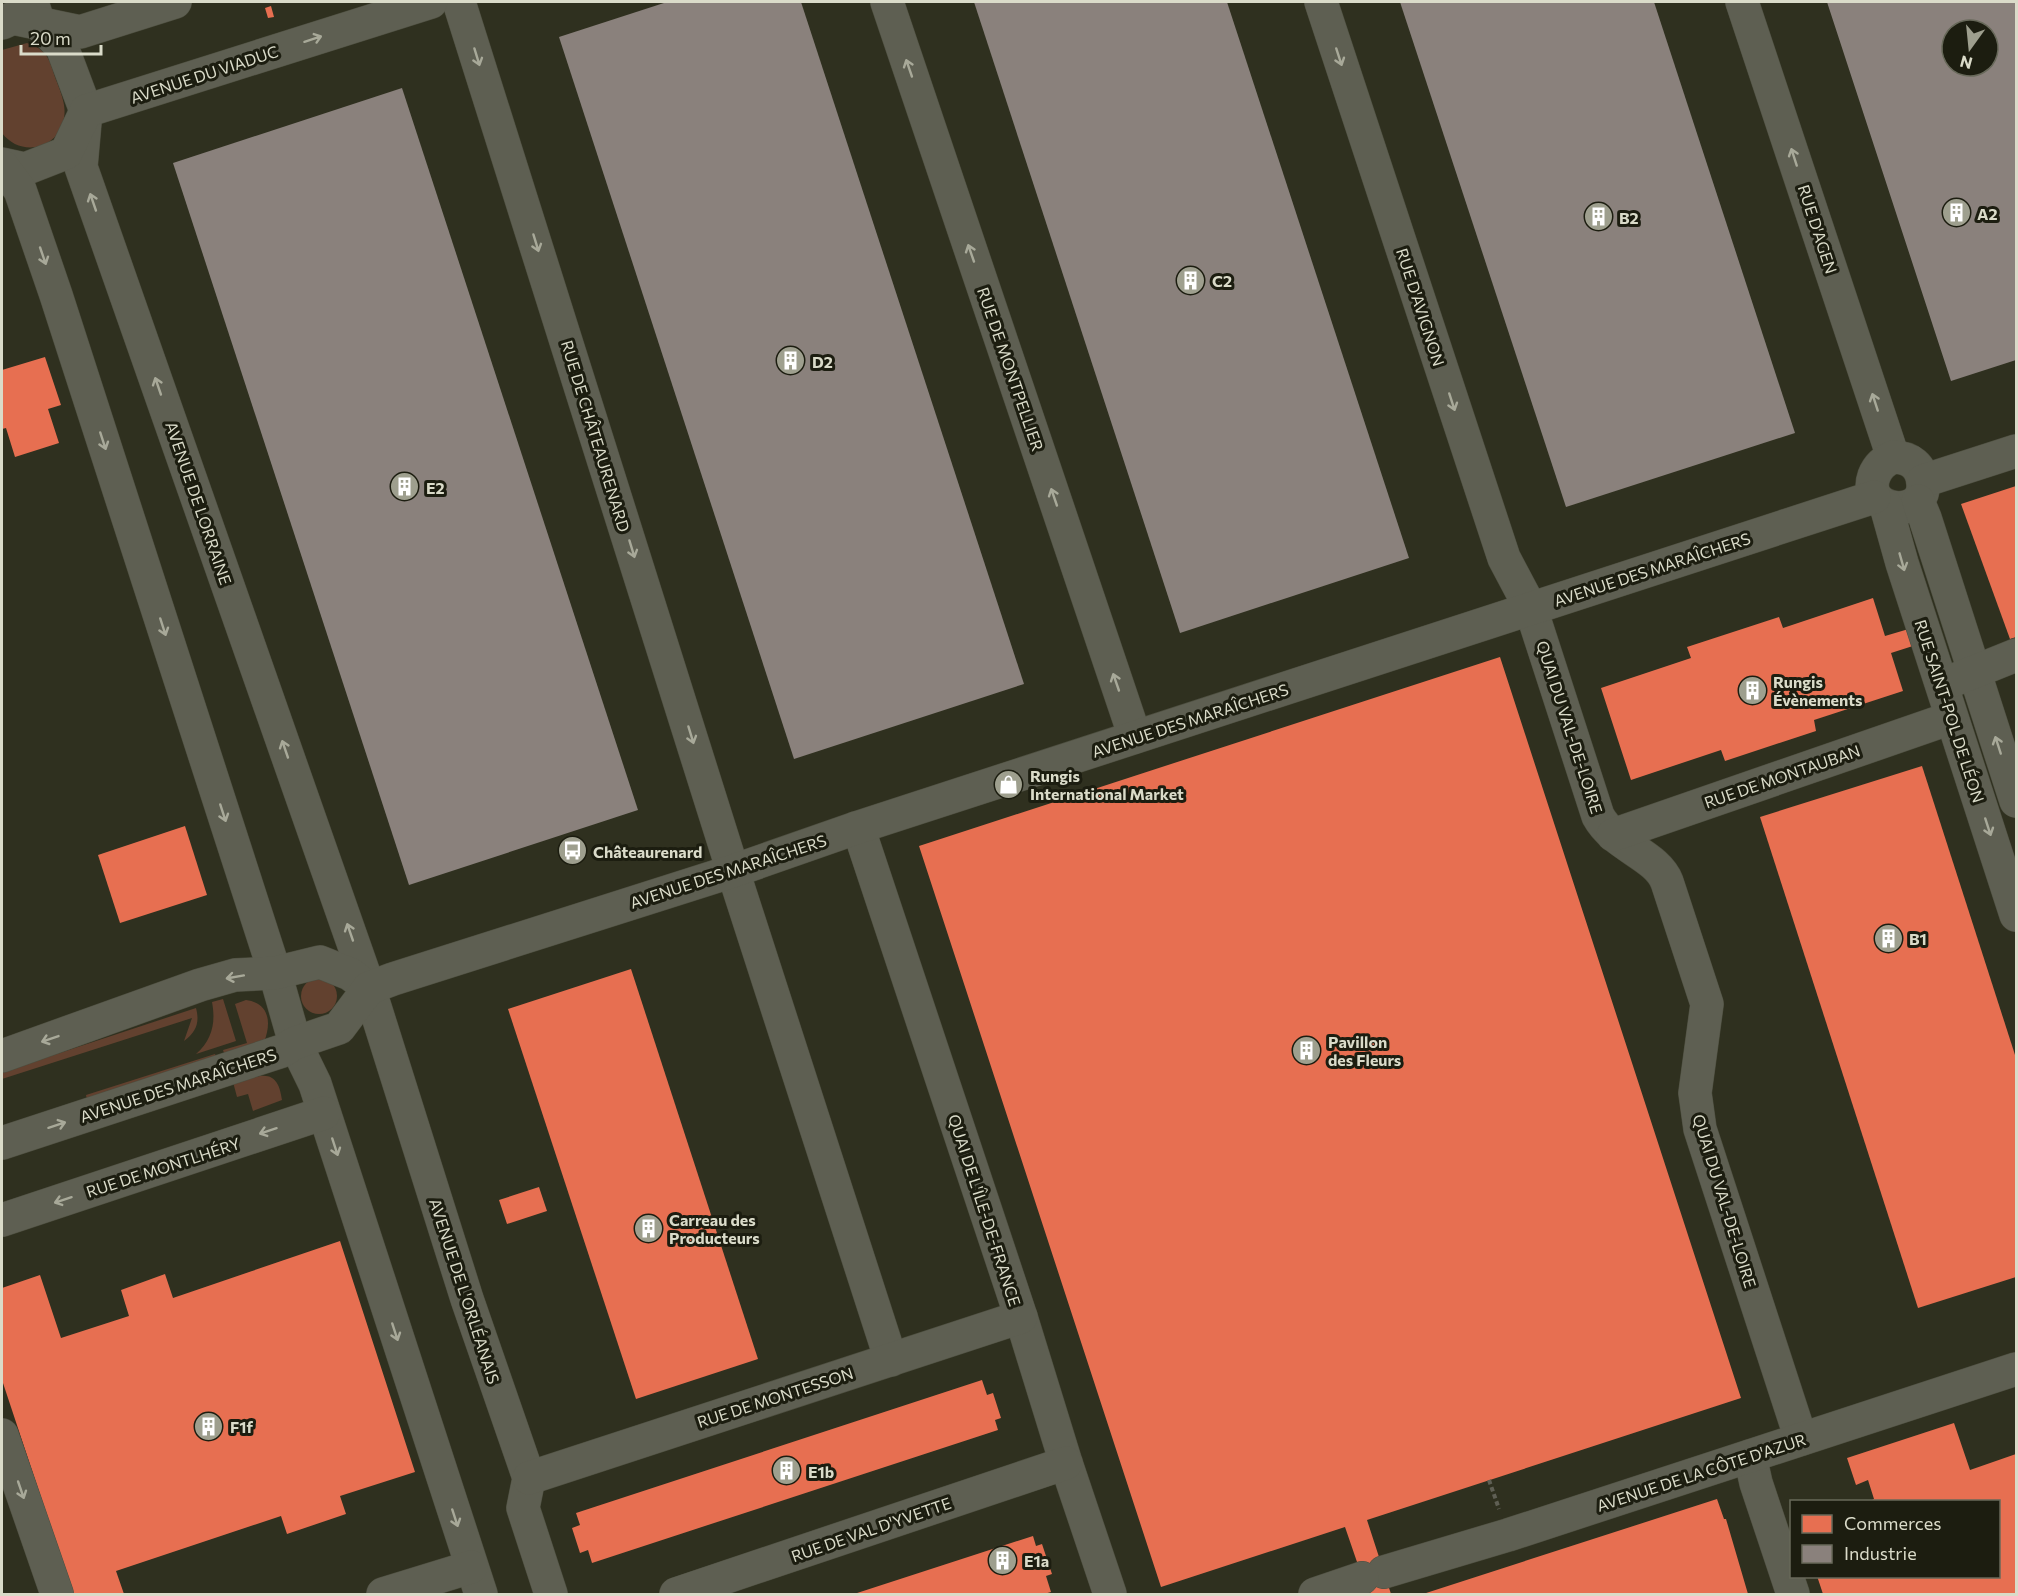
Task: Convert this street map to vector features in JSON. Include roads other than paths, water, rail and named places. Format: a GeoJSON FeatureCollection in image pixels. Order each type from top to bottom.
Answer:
{"type":"FeatureCollection","features":[{"type":"Feature","properties":{"kind":"lane"},"geometry":{"type":"LineString","coordinates":[[2,23],[36,13],[80,32],[175,2]]}},
{"type":"Feature","properties":{"kind":"lane","name":"AVENUE DU VIADUC"},"geometry":{"type":"LineString","coordinates":[[86,111],[431,2]]}},
{"type":"Feature","properties":{"kind":"lane","name":"RUE DE CHÂTEAURENARD"},"geometry":{"type":"LineString","coordinates":[[459,2],[733,871],[891,1360]]}},
{"type":"Feature","properties":{"kind":"lane","name":"RUE DE MONTPELLIER"},"geometry":{"type":"LineString","coordinates":[[887,2],[1135,737]]}},
{"type":"Feature","properties":{"kind":"lane","name":"RUE D'AVIGNON"},"geometry":{"type":"LineString","coordinates":[[1321,2],[1504,558],[1531,609]]}},
{"type":"Feature","properties":{"kind":"lane","name":"RUE D'AGEN"},"geometry":{"type":"LineString","coordinates":[[1742,2],[1893,457]]}},
{"type":"Feature","properties":{"kind":"lane","name":"AVENUE DE LORRAINE"},"geometry":{"type":"LineString","coordinates":[[36,13],[62,47],[86,111],[81,167],[369,988]]}},
{"type":"Feature","properties":{"kind":"lane"},"geometry":{"type":"LineString","coordinates":[[2,165],[26,169],[66,153],[86,111]]}},
{"type":"Feature","properties":{"kind":"lane"},"geometry":{"type":"LineString","coordinates":[[2,165],[20,190],[56,295],[275,973],[295,1043],[315,1084],[476,1581],[383,1594]]}},
{"type":"Feature","properties":{"kind":"lane","name":"AVENUE DES MARAÎCHERS"},"geometry":{"type":"LineString","coordinates":[[2,1143],[272,1055],[295,1043],[339,1028],[369,988],[1531,609],[1900,496],[2016,451]]}},
{"type":"Feature","properties":{"kind":"lane"},"geometry":{"type":"LineString","coordinates":[[1900,496],[1920,472],[1913,461],[1904,457],[1893,457],[1878,466],[1871,485],[1900,496],[1925,518],[2016,801]]}},
{"type":"Feature","properties":{"kind":"lane","name":"RUE SAINT-POL DE LÉON"},"geometry":{"type":"LineString","coordinates":[[1900,496],[1902,563],[2016,915]]}},
{"type":"Feature","properties":{"kind":"lane","name":"QUAI DU VAL-DE-LOIRE"},"geometry":{"type":"LineString","coordinates":[[1531,609],[1594,806],[1603,825],[1613,835],[1657,866],[1665,877],[1707,1004],[1695,1093],[1700,1129],[1801,1439]]}},
{"type":"Feature","properties":{"kind":"lane"},"geometry":{"type":"LineString","coordinates":[[1941,684],[1975,673],[2016,655]]}},
{"type":"Feature","properties":{"kind":"lane","name":"RUE DE MONTAUBAN"},"geometry":{"type":"LineString","coordinates":[[1613,835],[1952,718]]}},
{"type":"Feature","properties":{"kind":"lane","name":"QUAI DE L'ÎLE-DE-FRANCE"},"geometry":{"type":"LineString","coordinates":[[856,828],[866,851],[1021,1317],[1066,1463],[1110,1594]]}},
{"type":"Feature","properties":{"kind":"lane"},"geometry":{"type":"LineString","coordinates":[[2,1056],[200,985],[236,975],[275,973],[320,962],[350,974],[369,988]]}},
{"type":"Feature","properties":{"kind":"lane","name":"AVENUE DE L'ORLÉANAIS"},"geometry":{"type":"LineString","coordinates":[[369,988],[467,1299],[529,1478]]}},
{"type":"Feature","properties":{"kind":"lane","name":"RUE DE MONTLHÉRY"},"geometry":{"type":"LineString","coordinates":[[2,1220],[324,1113]]}},
{"type":"Feature","properties":{"kind":"lane","name":"RUE DE MONTESSON"},"geometry":{"type":"LineString","coordinates":[[529,1478],[1021,1317]]}},
{"type":"Feature","properties":{"kind":"lane","name":"AVENUE DE LA CÔTE D'AZUR"},"geometry":{"type":"LineString","coordinates":[[1315,1594],[1508,1535],[2016,1369]]}},
{"type":"Feature","properties":{"kind":"lane"},"geometry":{"type":"LineString","coordinates":[[2,1435],[57,1594]]}},
{"type":"Feature","properties":{"kind":"lane"},"geometry":{"type":"LineString","coordinates":[[1750,1455],[1756,1483],[1793,1594]]}},
{"type":"Feature","properties":{"kind":"lane","name":"RUE DE VAL D'YVETTE"},"geometry":{"type":"LineString","coordinates":[[676,1594],[1066,1463]]}},
{"type":"Feature","properties":{"kind":"lane"},"geometry":{"type":"LineString","coordinates":[[529,1478],[523,1508],[551,1594]]}},
{"type":"Feature","properties":{"kind":"place","name":"A2"},"geometry":{"type":"Point","coordinates":[1956,213]}},
{"type":"Feature","properties":{"kind":"place","name":"B2"},"geometry":{"type":"Point","coordinates":[1598,217]}},
{"type":"Feature","properties":{"kind":"place","name":"C2"},"geometry":{"type":"Point","coordinates":[1191,280]}},
{"type":"Feature","properties":{"kind":"place","name":"D2"},"geometry":{"type":"Point","coordinates":[791,361]}},
{"type":"Feature","properties":{"kind":"place","name":"E2"},"geometry":{"type":"Point","coordinates":[405,487]}},
{"type":"Feature","properties":{"kind":"place","name":"Rungis Évènements"},"geometry":{"type":"Point","coordinates":[1752,690]}},
{"type":"Feature","properties":{"kind":"place","name":"Rungis International Market"},"geometry":{"type":"Point","coordinates":[1009,784]}},
{"type":"Feature","properties":{"kind":"place","name":"Châteaurenard"},"geometry":{"type":"Point","coordinates":[572,851]}},
{"type":"Feature","properties":{"kind":"place","name":"B1"},"geometry":{"type":"Point","coordinates":[1888,938]}},
{"type":"Feature","properties":{"kind":"place","name":"Pavillon des Fleurs"},"geometry":{"type":"Point","coordinates":[1307,1050]}},
{"type":"Feature","properties":{"kind":"place","name":"Carreau des Producteurs"},"geometry":{"type":"Point","coordinates":[648,1228]}},
{"type":"Feature","properties":{"kind":"place","name":"F1f"},"geometry":{"type":"Point","coordinates":[209,1426]}},
{"type":"Feature","properties":{"kind":"place","name":"E1b"},"geometry":{"type":"Point","coordinates":[787,1471]}},
{"type":"Feature","properties":{"kind":"place","name":"E1a"},"geometry":{"type":"Point","coordinates":[1003,1560]}}]}
